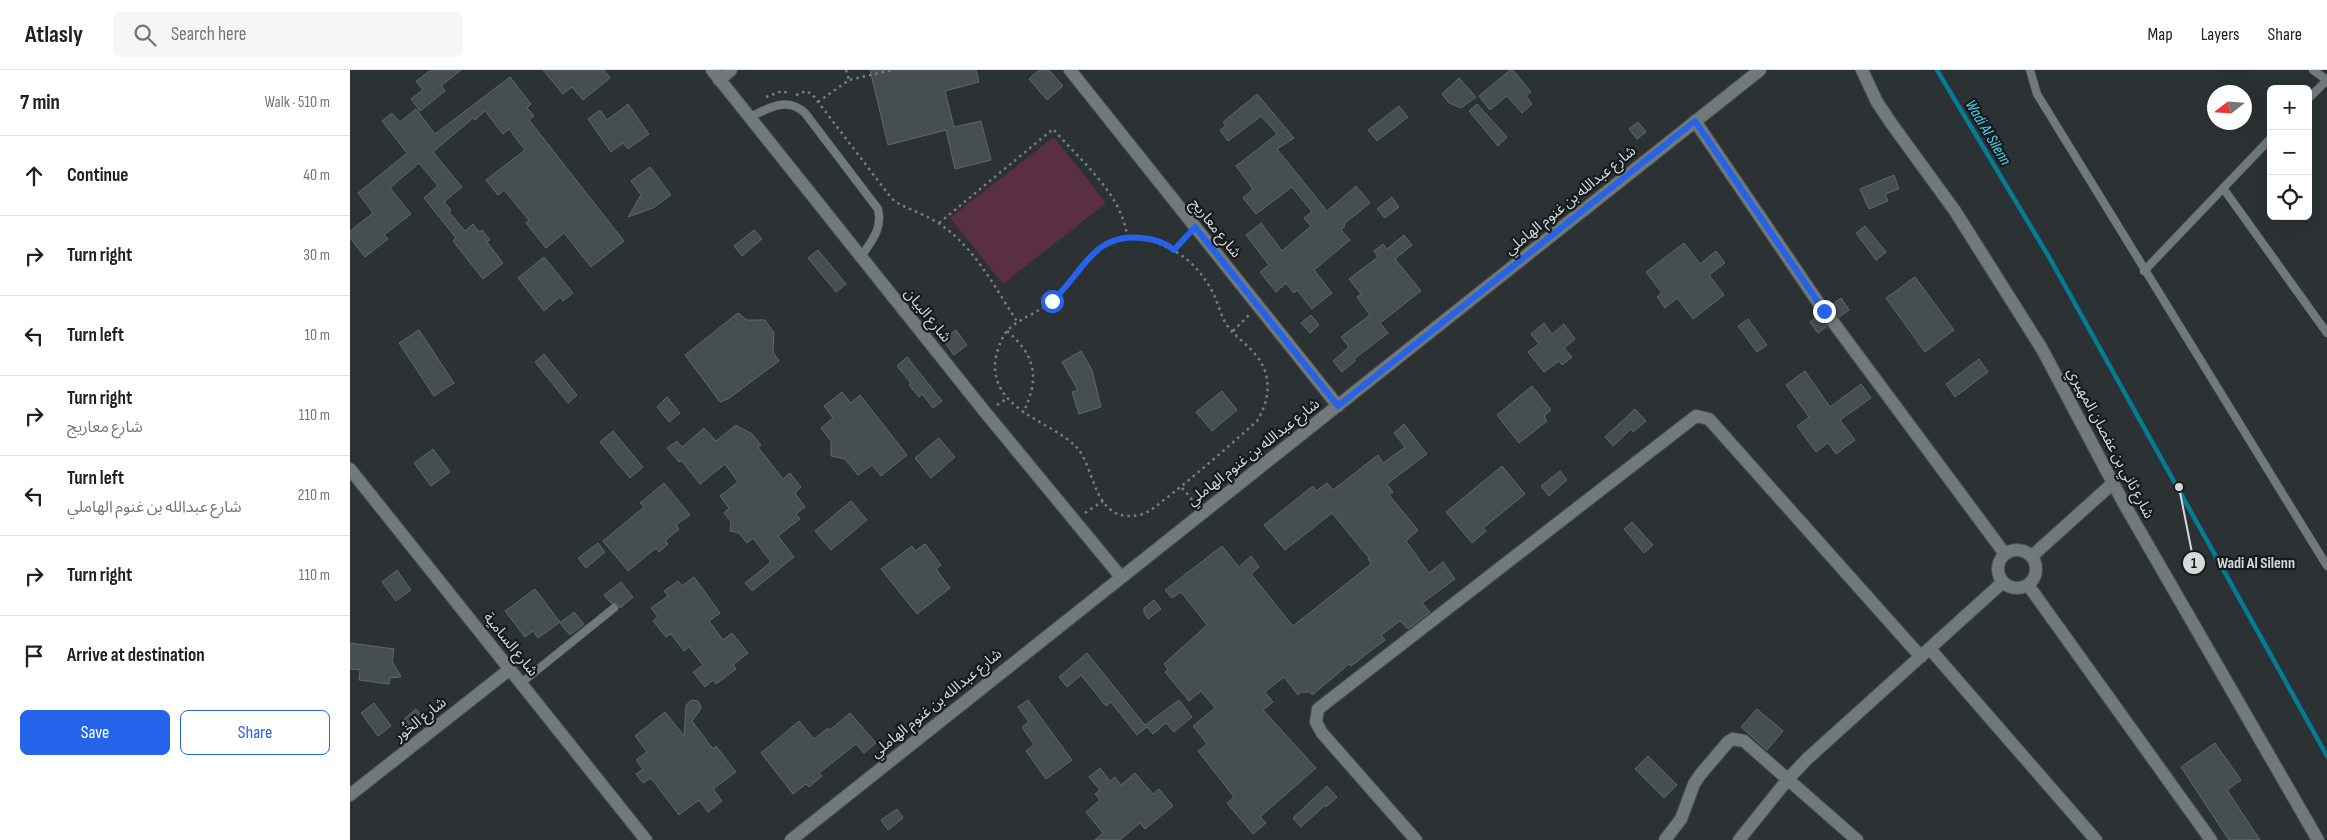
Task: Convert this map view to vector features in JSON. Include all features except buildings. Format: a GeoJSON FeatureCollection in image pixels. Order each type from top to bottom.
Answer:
{"type":"FeatureCollection","features":[{"type":"Feature","properties":{"kind":"street"},"geometry":{"type":"LineString","coordinates":[[716,75],[731,70]]}},
{"type":"Feature","properties":{"kind":"street","name":"شارع معاريج"},"geometry":{"type":"LineString","coordinates":[[1070,70],[1338,406]]}},
{"type":"Feature","properties":{"kind":"street","name":"شارع عبدالله بن غنوم الهاملي"},"geometry":{"type":"LineString","coordinates":[[790,840],[1760,70]]}},
{"type":"Feature","properties":{"kind":"street","name":"شارع ثاني بن عفصان المهيري"},"geometry":{"type":"LineString","coordinates":[[1862,70],[1891,123],[1956,211],[2042,349],[2112,484],[2318,840]]}},
{"type":"Feature","properties":{"kind":"street","name":"شارع البيان"},"geometry":{"type":"LineString","coordinates":[[716,75],[1073,520],[1121,577]]}},
{"type":"Feature","properties":{"kind":"street"},"geometry":{"type":"LineString","coordinates":[[1695,121],[1824,311]]}},
{"type":"Feature","properties":{"kind":"street"},"geometry":{"type":"LineString","coordinates":[[1833,322],[2005,554]]}},
{"type":"Feature","properties":{"kind":"street"},"geometry":{"type":"LineString","coordinates":[[1416,840],[1322,733],[1316,722],[1318,709],[1696,416],[1709,419],[2096,840]]}},
{"type":"Feature","properties":{"kind":"street","name":"شارع السامية"},"geometry":{"type":"LineString","coordinates":[[350,469],[646,840]]}},
{"type":"Feature","properties":{"kind":"street"},"geometry":{"type":"LineString","coordinates":[[2032,556],[2112,484]]}},
{"type":"Feature","properties":{"kind":"street"},"geometry":{"type":"LineString","coordinates":[[2014,550],[2020,550],[2032,556],[2036,569],[2035,576],[2028,585],[2014,588],[2003,582],[1997,569],[1998,562],[2005,554],[2014,550]]}},
{"type":"Feature","properties":{"kind":"street"},"geometry":{"type":"LineString","coordinates":[[1740,840],[1788,779],[2003,582]]}},
{"type":"Feature","properties":{"kind":"street"},"geometry":{"type":"LineString","coordinates":[[2028,585],[2211,840]]}},
{"type":"Feature","properties":{"kind":"street","name":"شارع الخُور"},"geometry":{"type":"LineString","coordinates":[[350,795],[510,669]]}},
{"type":"Feature","properties":{"kind":"street"},"geometry":{"type":"LineString","coordinates":[[1665,840],[1681,820],[1700,775],[1728,742],[1733,739],[1744,741],[1856,840]]}},
{"type":"Feature","properties":{"kind":"lane"},"geometry":{"type":"LineString","coordinates":[[2030,70],[2037,94],[2327,566]]}},
{"type":"Feature","properties":{"kind":"lane"},"geometry":{"type":"LineString","coordinates":[[2312,95],[2327,80],[2313,70]]}},
{"type":"Feature","properties":{"kind":"lane"},"geometry":{"type":"LineString","coordinates":[[750,118],[783,104],[799,108],[839,156],[874,202],[880,216],[877,231],[861,257]]}},
{"type":"Feature","properties":{"kind":"lane"},"geometry":{"type":"LineString","coordinates":[[2144,271],[2267,142]]}},
{"type":"Feature","properties":{"kind":"lane"},"geometry":{"type":"LineString","coordinates":[[2223,188],[2327,333]]}},
{"type":"Feature","properties":{"kind":"lane"},"geometry":{"type":"LineString","coordinates":[[521,683],[614,608]]}},
{"type":"Feature","properties":{"kind":"path"},"geometry":{"type":"LineString","coordinates":[[846,70],[849,80]]}},
{"type":"Feature","properties":{"kind":"path"},"geometry":{"type":"LineString","coordinates":[[818,102],[849,80],[892,70]]}},
{"type":"Feature","properties":{"kind":"path"},"geometry":{"type":"LineString","coordinates":[[762,99],[771,93],[782,90],[794,96],[806,92],[818,102],[892,199],[900,206],[939,223],[967,248],[1018,323]]}},
{"type":"Feature","properties":{"kind":"path"},"geometry":{"type":"LineString","coordinates":[[939,223],[1053,129],[1113,196],[1123,215],[1127,236]]}},
{"type":"Feature","properties":{"kind":"path"},"geometry":{"type":"LineString","coordinates":[[1174,250],[1195,227]]}},
{"type":"Feature","properties":{"kind":"path"},"geometry":{"type":"LineString","coordinates":[[1127,236],[1170,246],[1174,250],[1189,260],[1202,275],[1214,295],[1226,324],[1255,353],[1262,364],[1268,379],[1264,409],[1257,422],[1182,488],[1151,511],[1137,516],[1122,514],[1110,509],[1102,502],[1095,491],[1086,462],[1079,450],[1057,431],[1023,413],[1010,401],[1003,390],[995,370],[1001,343],[1007,331],[1042,309],[1064,290],[1095,251],[1127,236]]}},
{"type":"Feature","properties":{"kind":"path"},"geometry":{"type":"LineString","coordinates":[[1232,330],[1258,306]]}},
{"type":"Feature","properties":{"kind":"path"},"geometry":{"type":"LineString","coordinates":[[1007,331],[1022,344],[1031,363],[1034,389],[1023,413]]}},
{"type":"Feature","properties":{"kind":"path"},"geometry":{"type":"LineString","coordinates":[[1182,488],[1202,512]]}},
{"type":"Feature","properties":{"kind":"path"},"geometry":{"type":"LineString","coordinates":[[1073,520],[1102,502]]}},
{"type":"Feature","properties":{"kind":"shaded area"},"geometry":{"type":"Polygon","coordinates":[[[1054,137],[1106,203],[1003,284],[950,218],[1054,137]]]}},
{"type":"Feature","properties":{"kind":"waterway","name":"Wadi Al Silenn"},"geometry":{"type":"LineString","coordinates":[[1937,70],[2049,257],[2327,756]]}},
{"type":"Feature","properties":{"kind":"place","name":"Wadi Al Silenn"},"geometry":{"type":"Point","coordinates":[2179,487]}},
{"type":"Feature","properties":{"kind":"route"},"geometry":{"type":"LineString","coordinates":[[1052,301],[1064,290],[1084,262],[1095,251],[1109,243],[1127,236],[1170,246],[1174,250],[1195,227],[1338,406],[1695,121],[1824,311]]}}]}
